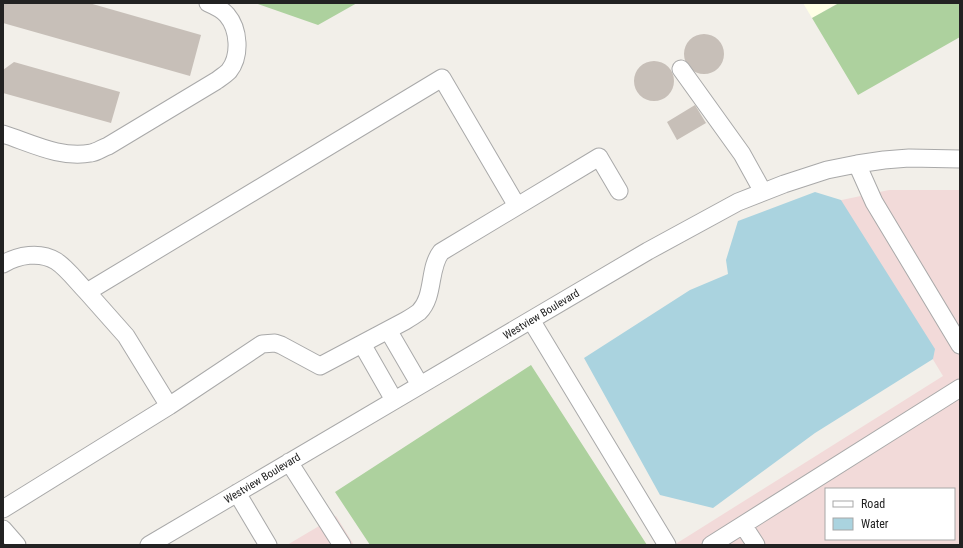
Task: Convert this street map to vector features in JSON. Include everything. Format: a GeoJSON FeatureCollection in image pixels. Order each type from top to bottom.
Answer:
{"type":"FeatureCollection","features":[{"type":"Feature","properties":{"kind":"street"},"geometry":{"type":"LineString","coordinates":[[3,134],[58,153],[80,155],[92,153],[108,146],[216,81],[229,71],[237,48],[237,38],[228,16],[223,11],[208,3]]}},
{"type":"Feature","properties":{"kind":"street"},"geometry":{"type":"LineString","coordinates":[[681,69],[742,154],[763,192]]}},
{"type":"Feature","properties":{"kind":"street"},"geometry":{"type":"LineString","coordinates":[[86,292],[442,78],[516,206]]}},
{"type":"Feature","properties":{"kind":"street"},"geometry":{"type":"LineString","coordinates":[[3,509],[169,406],[262,344],[275,343],[281,345],[320,366],[413,316],[419,312],[424,305],[429,293],[435,263],[441,252],[599,157],[619,191]]}},
{"type":"Feature","properties":{"kind":"street","name":"Westview Boulevard"},"geometry":{"type":"LineString","coordinates":[[149,545],[648,251],[738,202],[784,184],[827,170],[857,164],[909,158],[960,159]]}},
{"type":"Feature","properties":{"kind":"street"},"geometry":{"type":"LineString","coordinates":[[857,164],[874,202],[960,345]]}},
{"type":"Feature","properties":{"kind":"street"},"geometry":{"type":"LineString","coordinates":[[3,264],[19,257],[29,256],[55,260],[126,336],[169,406]]}},
{"type":"Feature","properties":{"kind":"street"},"geometry":{"type":"LineString","coordinates":[[531,320],[667,545]]}},
{"type":"Feature","properties":{"kind":"street"},"geometry":{"type":"LineString","coordinates":[[388,330],[420,385]]}},
{"type":"Feature","properties":{"kind":"street"},"geometry":{"type":"LineString","coordinates":[[362,344],[394,400]]}},
{"type":"Feature","properties":{"kind":"street"},"geometry":{"type":"LineString","coordinates":[[713,544],[960,388]]}},
{"type":"Feature","properties":{"kind":"street"},"geometry":{"type":"LineString","coordinates":[[290,462],[342,545]]}},
{"type":"Feature","properties":{"kind":"street"},"geometry":{"type":"LineString","coordinates":[[237,493],[268,545]]}},
{"type":"Feature","properties":{"kind":"street"},"geometry":{"type":"LineString","coordinates":[[743,525],[756,545]]}},
{"type":"Feature","properties":{"kind":"street"},"geometry":{"type":"LineString","coordinates":[[3,529],[17,545]]}},
{"type":"Feature","properties":{"kind":"shaded area"},"geometry":{"type":"Polygon","coordinates":[[[803,3],[838,3],[812,18],[803,3]]]}},
{"type":"Feature","properties":{"kind":"shaded area"},"geometry":{"type":"Polygon","coordinates":[[[889,190],[960,190],[960,545],[674,545],[943,376],[837,201],[889,190]]]}},
{"type":"Feature","properties":{"kind":"shaded area"},"geometry":{"type":"Polygon","coordinates":[[[336,516],[354,545],[287,545],[336,516]]]}},
{"type":"Feature","properties":{"kind":"green space"},"geometry":{"type":"Polygon","coordinates":[[[255,3],[357,3],[318,25],[255,3]]]}},
{"type":"Feature","properties":{"kind":"green space"},"geometry":{"type":"Polygon","coordinates":[[[839,3],[960,3],[960,37],[858,95],[812,18],[839,3]]]}},
{"type":"Feature","properties":{"kind":"green space"},"geometry":{"type":"Polygon","coordinates":[[[531,365],[647,545],[370,545],[335,492],[531,365]]]}},
{"type":"Feature","properties":{"kind":"water"},"geometry":{"type":"Polygon","coordinates":[[[815,192],[841,200],[935,349],[933,359],[815,433],[713,508],[660,495],[584,358],[690,290],[728,274],[726,260],[738,221],[815,192]]]}},
{"type":"Feature","properties":{"kind":"building"},"geometry":{"type":"Polygon","coordinates":[[[3,3],[89,3],[201,35],[190,76],[3,23],[3,3]]]}},
{"type":"Feature","properties":{"kind":"building"},"geometry":{"type":"Polygon","coordinates":[[[708,34],[715,37],[721,43],[724,54],[723,62],[715,71],[708,74],[700,74],[693,71],[685,62],[684,50],[687,43],[696,35],[708,34]]]}},
{"type":"Feature","properties":{"kind":"building"},"geometry":{"type":"Polygon","coordinates":[[[658,61],[665,64],[671,70],[674,81],[673,89],[665,98],[658,101],[650,101],[643,98],[635,89],[634,77],[637,70],[646,62],[658,61]]]}},
{"type":"Feature","properties":{"kind":"building"},"geometry":{"type":"Polygon","coordinates":[[[14,62],[120,92],[111,123],[3,93],[3,70],[14,62]]]}},
{"type":"Feature","properties":{"kind":"building"},"geometry":{"type":"Polygon","coordinates":[[[695,105],[706,123],[677,140],[667,122],[695,105]]]}}]}
